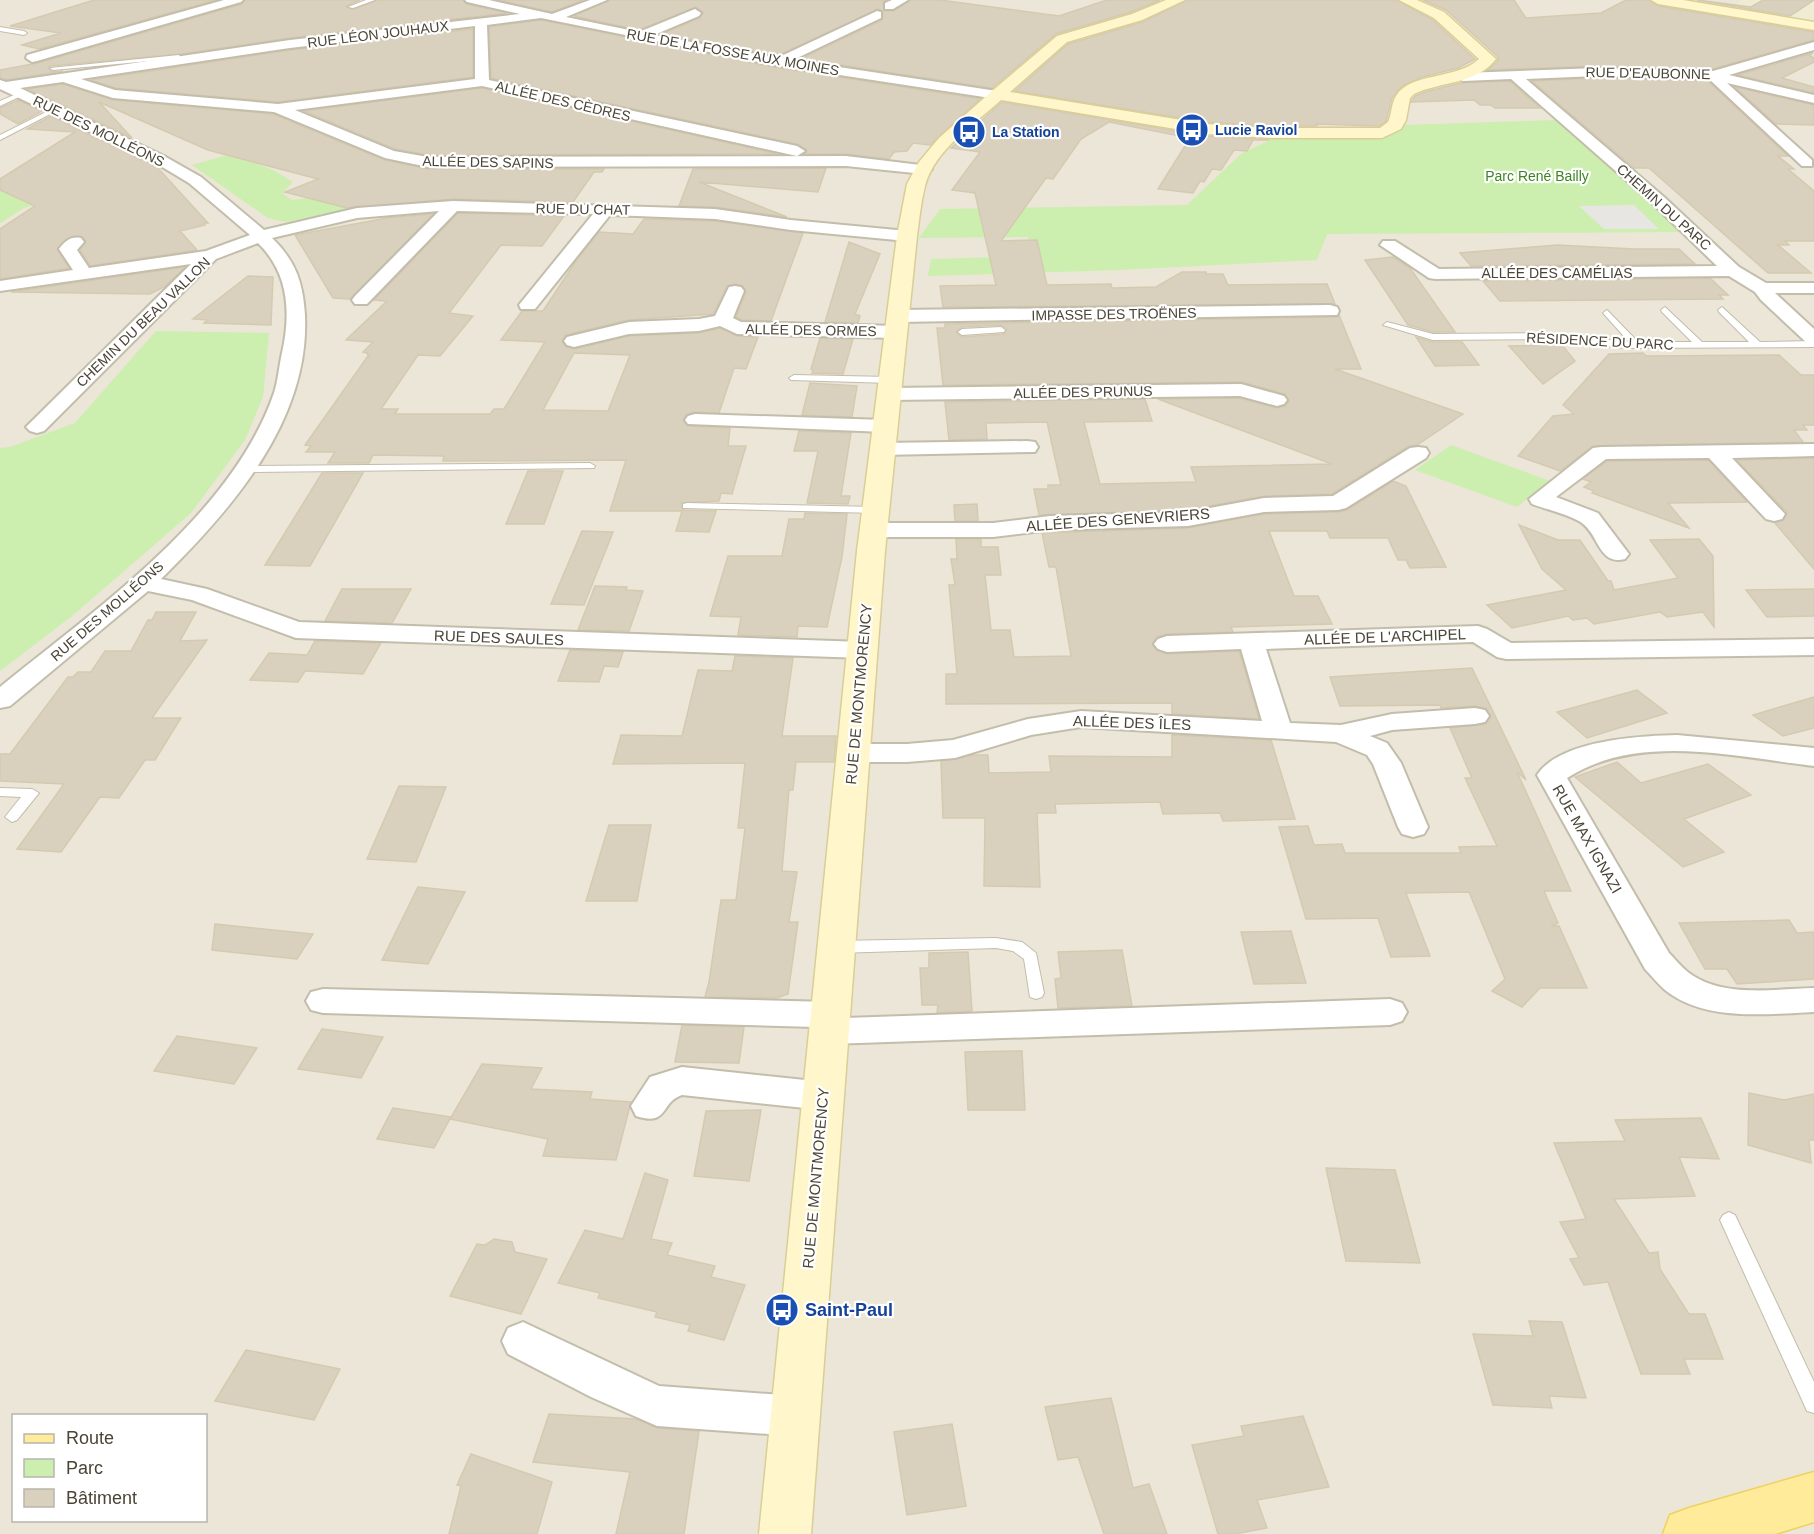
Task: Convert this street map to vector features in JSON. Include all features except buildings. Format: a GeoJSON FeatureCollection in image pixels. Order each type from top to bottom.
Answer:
{"type":"FeatureCollection","features":[{"type":"Feature","properties":{"kind":"main road"},"geometry":{"type":"LineString","coordinates":[[1689,1534],[1814,1497]]}},
{"type":"Feature","properties":{"kind":"street"},"geometry":{"type":"LineString","coordinates":[[32,58],[237,0]]}},
{"type":"Feature","properties":{"kind":"street","name":"RUE DE LA FOSSE AUX MOINES"},"geometry":{"type":"LineString","coordinates":[[471,0],[640,36],[781,62],[997,95]]}},
{"type":"Feature","properties":{"kind":"street"},"geometry":{"type":"LineString","coordinates":[[554,17],[601,0]]}},
{"type":"Feature","properties":{"kind":"street"},"geometry":{"type":"LineString","coordinates":[[889,6],[902,0]]}},
{"type":"Feature","properties":{"kind":"street","name":"RUE DE MONTMORENCY"},"geometry":{"type":"LineString","coordinates":[[785,1534],[875,520],[907,236],[916,184],[938,149],[1062,39],[1137,17],[1178,0]]}},
{"type":"Feature","properties":{"kind":"street"},"geometry":{"type":"LineString","coordinates":[[1406,0],[1439,15],[1488,59],[1539,73]]}},
{"type":"Feature","properties":{"kind":"street"},"geometry":{"type":"LineString","coordinates":[[1658,0],[1814,26]]}},
{"type":"Feature","properties":{"kind":"street"},"geometry":{"type":"LineString","coordinates":[[640,36],[695,13]]}},
{"type":"Feature","properties":{"kind":"street","name":"RUE LÉON JOUHAUX"},"geometry":{"type":"LineString","coordinates":[[3,85],[338,38],[540,15]]}},
{"type":"Feature","properties":{"kind":"street"},"geometry":{"type":"LineString","coordinates":[[781,62],[877,15]]}},
{"type":"Feature","properties":{"kind":"street"},"geometry":{"type":"LineString","coordinates":[[481,22],[482,82]]}},
{"type":"Feature","properties":{"kind":"street","name":"RUE D'EAUBONNE"},"geometry":{"type":"LineString","coordinates":[[1463,76],[1654,72],[1714,75],[1814,46]]}},
{"type":"Feature","properties":{"kind":"street"},"geometry":{"type":"LineString","coordinates":[[997,95],[1206,129],[1374,134],[1389,132],[1398,123],[1402,99],[1406,92],[1437,81],[1463,76],[1475,71],[1488,59]]}},
{"type":"Feature","properties":{"kind":"street","name":"CHEMIN DU PARC"},"geometry":{"type":"LineString","coordinates":[[1514,74],[1658,200],[1733,271],[1762,288],[1767,296],[1814,339]]}},
{"type":"Feature","properties":{"kind":"street"},"geometry":{"type":"LineString","coordinates":[[1714,75],[1814,99]]}},
{"type":"Feature","properties":{"kind":"street"},"geometry":{"type":"LineString","coordinates":[[1714,75],[1717,81],[1807,163]]}},
{"type":"Feature","properties":{"kind":"street","name":"ALLÉE DES SAPINS"},"geometry":{"type":"LineString","coordinates":[[65,78],[113,94],[277,108],[390,155],[428,162],[797,163],[846,161],[924,169]]}},
{"type":"Feature","properties":{"kind":"street","name":"ALLÉE DES CÈDRES"},"geometry":{"type":"LineString","coordinates":[[277,108],[482,82],[519,93],[846,161]]}},
{"type":"Feature","properties":{"kind":"street","name":"RUE DES MOLLÉONS"},"geometry":{"type":"LineString","coordinates":[[0,700],[143,583],[230,490],[262,442],[284,393],[296,333],[294,288],[280,255],[261,235],[195,180],[159,159],[3,85]]}},
{"type":"Feature","properties":{"kind":"street"},"geometry":{"type":"LineString","coordinates":[[361,300],[453,206]]}},
{"type":"Feature","properties":{"kind":"street","name":"RUE DU CHAT"},"geometry":{"type":"LineString","coordinates":[[261,235],[357,213],[453,206],[716,214],[791,225],[907,236]]}},
{"type":"Feature","properties":{"kind":"street"},"geometry":{"type":"LineString","coordinates":[[528,306],[605,210]]}},
{"type":"Feature","properties":{"kind":"street","name":"CHEMIN DU BEAU VALLON"},"geometry":{"type":"LineString","coordinates":[[37,427],[210,255],[261,235]]}},
{"type":"Feature","properties":{"kind":"street"},"geometry":{"type":"LineString","coordinates":[[75,242],[68,249],[84,273]]}},
{"type":"Feature","properties":{"kind":"street","name":"ALLÉE DES CAMÉLIAS"},"geometry":{"type":"LineString","coordinates":[[1389,245],[1435,274],[1733,271]]}},
{"type":"Feature","properties":{"kind":"street"},"geometry":{"type":"LineString","coordinates":[[0,286],[84,273],[173,263],[210,255]]}},
{"type":"Feature","properties":{"kind":"street"},"geometry":{"type":"LineString","coordinates":[[1762,288],[1814,288]]}},
{"type":"Feature","properties":{"kind":"street","name":"ALLÉE DES ORMES"},"geometry":{"type":"LineString","coordinates":[[735,291],[723,320],[737,328],[897,324]]}},
{"type":"Feature","properties":{"kind":"street","name":"IMPASSE DES TROËNES"},"geometry":{"type":"LineString","coordinates":[[897,324],[1330,311]]}},
{"type":"Feature","properties":{"kind":"street"},"geometry":{"type":"LineString","coordinates":[[574,341],[629,328],[699,325],[723,320]]}},
{"type":"Feature","properties":{"kind":"street","name":"ALLÉE DES PRUNUS"},"geometry":{"type":"LineString","coordinates":[[886,412],[1241,390],[1277,400]]}},
{"type":"Feature","properties":{"kind":"street"},"geometry":{"type":"LineString","coordinates":[[695,420],[886,412],[1027,447]]}},
{"type":"Feature","properties":{"kind":"street"},"geometry":{"type":"LineString","coordinates":[[1617,555],[1590,518],[1540,499],[1601,453],[1814,450]]}},
{"type":"Feature","properties":{"kind":"street"},"geometry":{"type":"LineString","coordinates":[[1714,451],[1774,514]]}},
{"type":"Feature","properties":{"kind":"street","name":"ALLÉE DES GENEVRIERS"},"geometry":{"type":"LineString","coordinates":[[875,520],[993,530],[1050,523],[1188,519],[1263,505],[1338,503],[1418,453]]}},
{"type":"Feature","properties":{"kind":"street","name":"RUE DES SAULES"},"geometry":{"type":"LineString","coordinates":[[143,583],[198,594],[296,630],[863,650]]}},
{"type":"Feature","properties":{"kind":"street","name":"ALLÉE DE L'ARCHIPEL"},"geometry":{"type":"LineString","coordinates":[[1167,644],[1478,634],[1506,651],[1814,647]]}},
{"type":"Feature","properties":{"kind":"street"},"geometry":{"type":"LineString","coordinates":[[1251,641],[1279,730]]}},
{"type":"Feature","properties":{"kind":"street","name":"ALLÉE DES ÎLES"},"geometry":{"type":"LineString","coordinates":[[1341,735],[1392,722],[1475,716]]}},
{"type":"Feature","properties":{"kind":"street","name":"ALLÉE DES ÎLES"},"geometry":{"type":"LineString","coordinates":[[854,753],[908,753],[955,749],[1028,727],[1081,719],[1341,735],[1377,749],[1387,763],[1413,827]]}},
{"type":"Feature","properties":{"kind":"street","name":"RUE MAX IGNAZI"},"geometry":{"type":"LineString","coordinates":[[1814,758],[1651,742],[1606,748],[1566,761],[1551,775],[1657,961],[1680,984],[1710,998],[1746,1002],[1814,1000]]}},
{"type":"Feature","properties":{"kind":"street"},"geometry":{"type":"LineString","coordinates":[[323,1001],[830,1023],[1390,1012]]}},
{"type":"Feature","properties":{"kind":"street"},"geometry":{"type":"LineString","coordinates":[[649,1106],[663,1087],[682,1081],[824,1096]]}},
{"type":"Feature","properties":{"kind":"street"},"geometry":{"type":"LineString","coordinates":[[523,1341],[657,1406],[795,1416]]}},
{"type":"Feature","properties":{"kind":"lane"},"geometry":{"type":"LineString","coordinates":[[351,8],[372,0]]}},
{"type":"Feature","properties":{"kind":"lane"},"geometry":{"type":"LineString","coordinates":[[0,29],[24,33],[14,39]]}},
{"type":"Feature","properties":{"kind":"lane","name":"RUE LÉON JOUHAUX"},"geometry":{"type":"LineString","coordinates":[[53,68],[216,55]]}},
{"type":"Feature","properties":{"kind":"lane"},"geometry":{"type":"LineString","coordinates":[[0,104],[21,94]]}},
{"type":"Feature","properties":{"kind":"lane"},"geometry":{"type":"LineString","coordinates":[[0,138],[54,110]]}},
{"type":"Feature","properties":{"kind":"lane"},"geometry":{"type":"LineString","coordinates":[[1665,310],[1701,345]]}},
{"type":"Feature","properties":{"kind":"lane"},"geometry":{"type":"LineString","coordinates":[[1722,310],[1757,344]]}},
{"type":"Feature","properties":{"kind":"lane"},"geometry":{"type":"LineString","coordinates":[[1607,313],[1636,345]]}},
{"type":"Feature","properties":{"kind":"lane"},"geometry":{"type":"LineString","coordinates":[[962,332],[979,323],[1001,330]]}},
{"type":"Feature","properties":{"kind":"lane","name":"RÉSIDENCE DU PARC"},"geometry":{"type":"LineString","coordinates":[[1387,324],[1433,337],[1543,336],[1636,345],[1814,344]]}},
{"type":"Feature","properties":{"kind":"lane"},"geometry":{"type":"LineString","coordinates":[[794,378],[886,412]]}},
{"type":"Feature","properties":{"kind":"lane"},"geometry":{"type":"LineString","coordinates":[[244,469],[590,466]]}},
{"type":"Feature","properties":{"kind":"lane"},"geometry":{"type":"LineString","coordinates":[[687,506],[875,520]]}},
{"type":"Feature","properties":{"kind":"lane"},"geometry":{"type":"LineString","coordinates":[[0,792],[32,793],[12,817]]}},
{"type":"Feature","properties":{"kind":"lane"},"geometry":{"type":"LineString","coordinates":[[837,947],[996,943],[1017,946],[1031,957],[1036,993]]}},
{"type":"Feature","properties":{"kind":"lane"},"geometry":{"type":"LineString","coordinates":[[1729,1220],[1814,1404]]}},
{"type":"Feature","properties":{"kind":"shaded area"},"geometry":{"type":"Polygon","coordinates":[[[0,0],[1814,0],[1814,1534],[0,1534],[0,0]]]}},
{"type":"Feature","properties":{"kind":"shaded area"},"geometry":{"type":"Polygon","coordinates":[[[1742,0],[1814,0],[1814,21],[1731,7],[1742,0]]]}},
{"type":"Feature","properties":{"kind":"shaded area"},"geometry":{"type":"Polygon","coordinates":[[[1634,205],[1659,229],[1604,229],[1579,206],[1634,205]]]}},
{"type":"Feature","properties":{"kind":"green space","name":"Parc René Bailly"},"geometry":{"type":"Polygon","coordinates":[[[1558,120],[1687,232],[1327,234],[1317,260],[1118,270],[928,276],[931,259],[1031,256],[1028,237],[919,238],[940,209],[1187,205],[1241,154],[1268,141],[1271,133],[1361,135],[1402,125],[1558,120]]]}},
{"type":"Feature","properties":{"kind":"green space"},"geometry":{"type":"Polygon","coordinates":[[[231,154],[273,170],[293,182],[282,193],[292,200],[331,195],[387,203],[286,222],[268,218],[192,165],[231,154]]]}},
{"type":"Feature","properties":{"kind":"green space"},"geometry":{"type":"Polygon","coordinates":[[[0,179],[107,184],[24,208],[0,223],[0,179]]]}},
{"type":"Feature","properties":{"kind":"green space"},"geometry":{"type":"Polygon","coordinates":[[[156,331],[269,333],[263,397],[245,440],[191,513],[72,616],[0,671],[0,448],[10,447],[75,423],[156,331]]]}},
{"type":"Feature","properties":{"kind":"green space"},"geometry":{"type":"Polygon","coordinates":[[[1451,445],[1550,481],[1517,507],[1415,470],[1451,445]]]}},
{"type":"Feature","properties":{"kind":"place","name":"Lucie Raviol"},"geometry":{"type":"Point","coordinates":[1192,130]}},
{"type":"Feature","properties":{"kind":"place","name":"La Station"},"geometry":{"type":"Point","coordinates":[969,132]}},
{"type":"Feature","properties":{"kind":"place","name":"Saint-Paul"},"geometry":{"type":"Point","coordinates":[782,1310]}}]}
